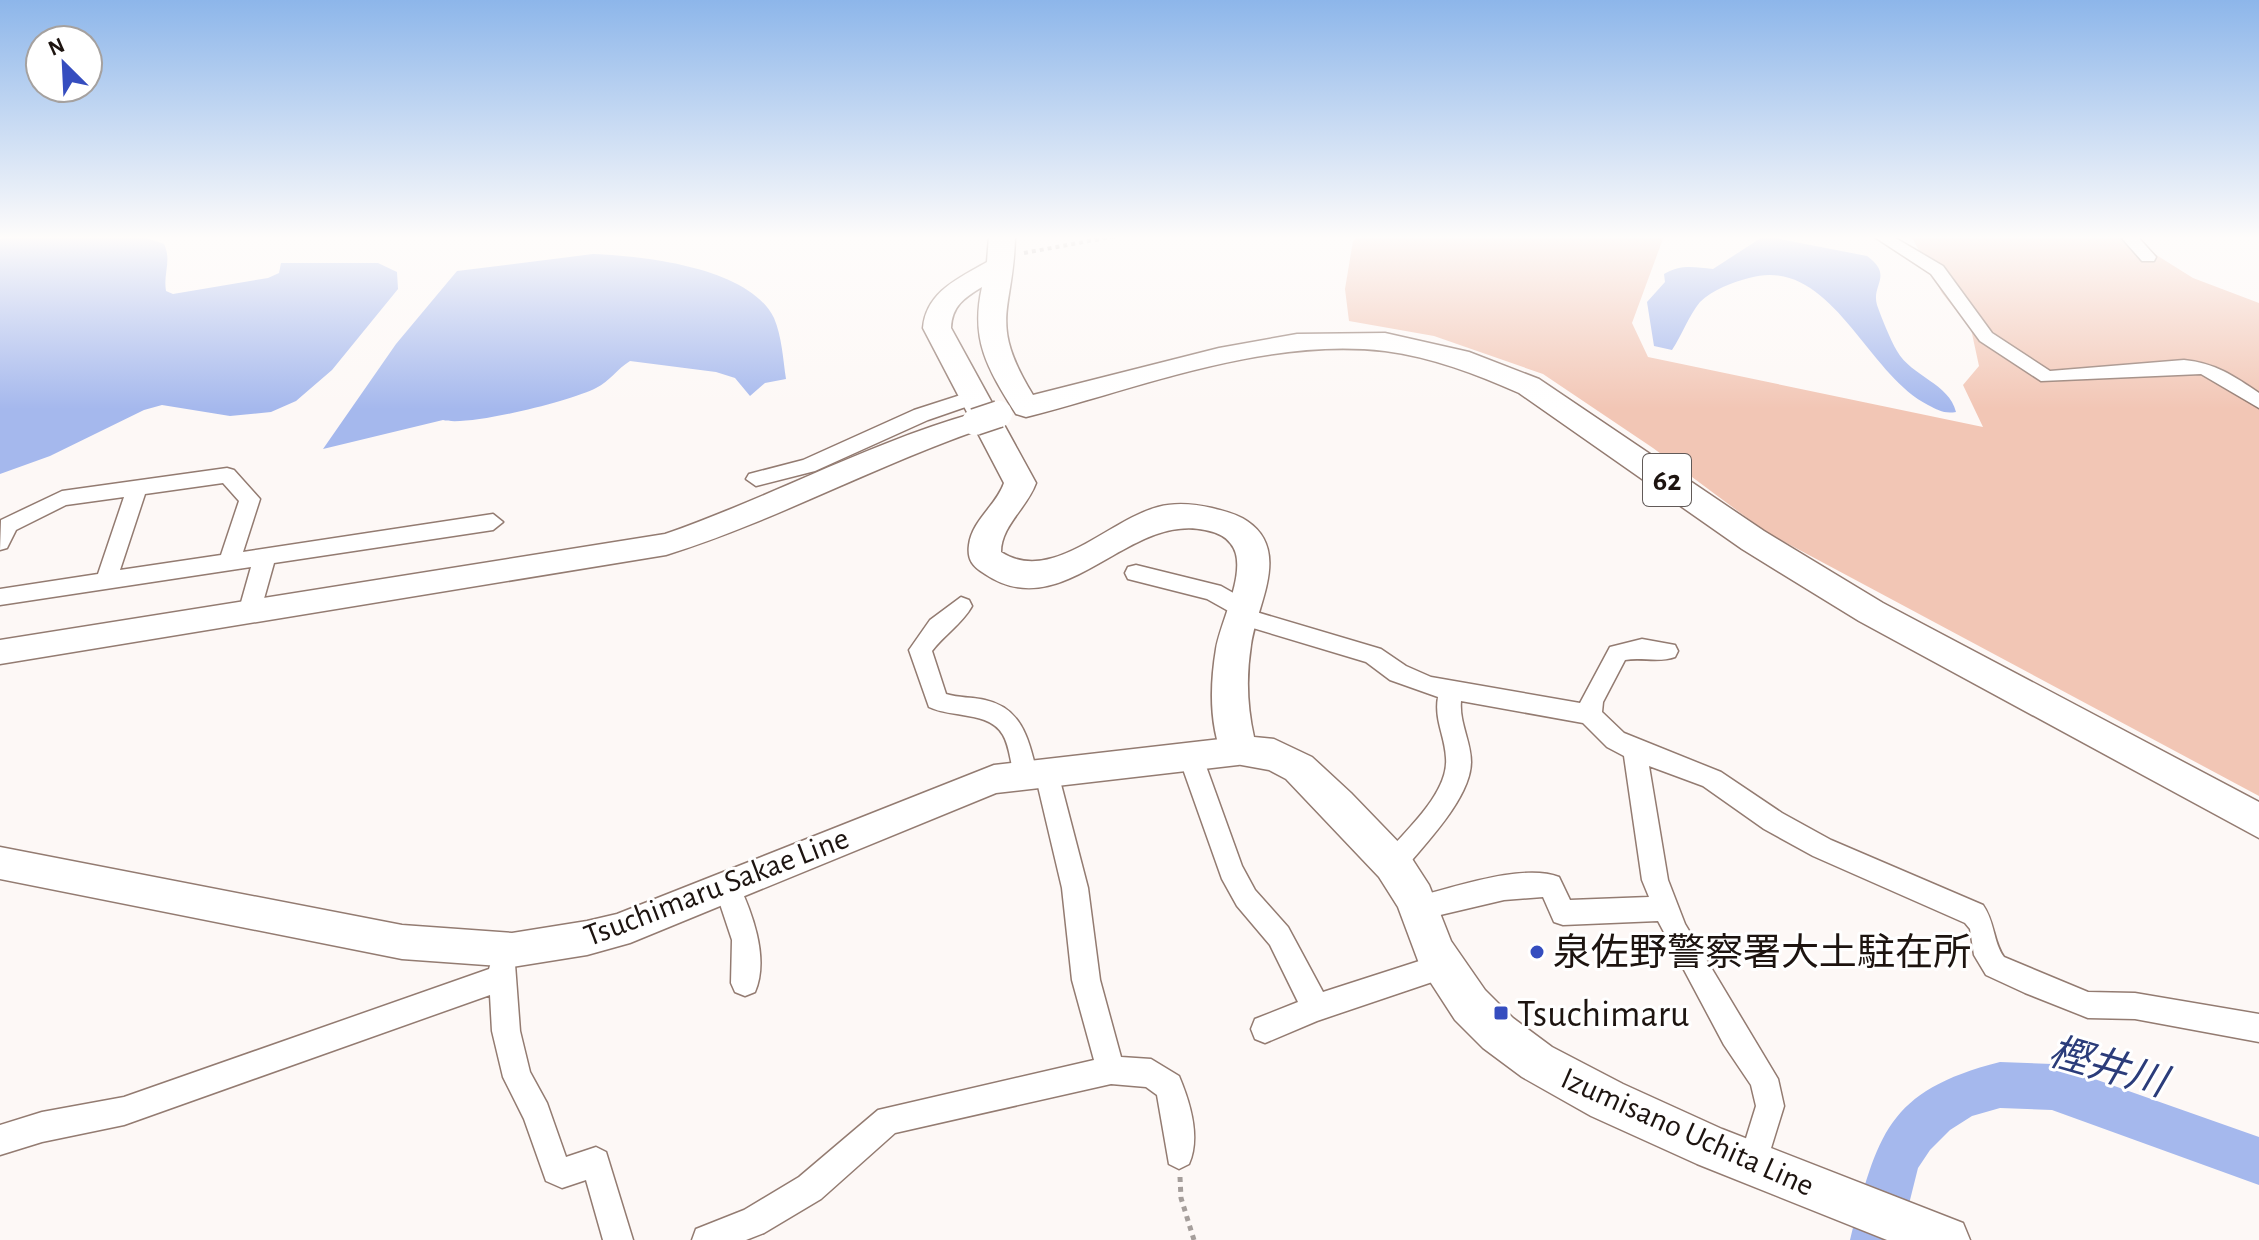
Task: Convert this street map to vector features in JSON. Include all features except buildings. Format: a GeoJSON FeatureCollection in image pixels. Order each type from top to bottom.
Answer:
{"type":"FeatureCollection","features":[{"type":"Feature","properties":{"kind":"main road"},"geometry":{"type":"LineString","coordinates":[[954,294],[941,304],[936,317],[937,328],[993,410],[1020,483],[1017,495],[989,526],[983,540],[985,558],[999,571],[1018,579],[1049,574],[1140,526],[1185,515],[1227,523],[1241,534],[1253,551],[1256,575],[1242,613],[1230,697],[1238,751]]}},
{"type":"Feature","properties":{"kind":"main road"},"geometry":{"type":"LineString","coordinates":[[993,410],[991,326],[996,294]]}},
{"type":"Feature","properties":{"kind":"main road","name":"62"},"geometry":{"type":"LineString","coordinates":[[993,410],[1218,360],[1336,340],[1411,347],[1492,369],[1529,386],[1753,540],[1871,612],[2259,821]]}},
{"type":"Feature","properties":{"kind":"main road"},"geometry":{"type":"LineString","coordinates":[[0,652],[666,544],[732,524],[862,463],[993,410]]}},
{"type":"Feature","properties":{"kind":"main road","name":"Tsuchimaru Sakae Line"},"geometry":{"type":"LineString","coordinates":[[0,863],[195,898],[331,928],[463,949],[502,964],[560,944],[617,931],[994,779],[1238,751]]}},
{"type":"Feature","properties":{"kind":"main road","name":"Izumisano Uchita Line"},"geometry":{"type":"LineString","coordinates":[[1238,751],[1274,755],[1299,768],[1393,864],[1419,908],[1435,952],[1470,1005],[1498,1033],[1537,1062],[1607,1100],[1753,1164],[1946,1240]]}},
{"type":"Feature","properties":{"kind":"street"},"geometry":{"type":"LineString","coordinates":[[1954,294],[1986,337],[2048,377],[2184,366],[2205,368],[2259,402]]}},
{"type":"Feature","properties":{"kind":"street"},"geometry":{"type":"LineString","coordinates":[[756,479],[808,466],[854,448],[921,415],[993,410]]}},
{"type":"Feature","properties":{"kind":"street"},"geometry":{"type":"LineString","coordinates":[[0,542],[8,525],[62,498],[227,475],[250,499],[229,562]]}},
{"type":"Feature","properties":{"kind":"street"},"geometry":{"type":"LineString","coordinates":[[106,581],[137,488]]}},
{"type":"Feature","properties":{"kind":"street"},"geometry":{"type":"LineString","coordinates":[[0,597],[493,522]]}},
{"type":"Feature","properties":{"kind":"street"},"geometry":{"type":"LineString","coordinates":[[249,613],[265,556]]}},
{"type":"Feature","properties":{"kind":"street"},"geometry":{"type":"LineString","coordinates":[[1136,573],[1213,592],[1242,613],[1373,655],[1398,673],[1428,686],[1590,715]]}},
{"type":"Feature","properties":{"kind":"street"},"geometry":{"type":"LineString","coordinates":[[961,606],[938,626],[920,650],[937,700],[946,706],[994,710],[1008,719],[1036,773],[1075,888],[1086,980],[1111,1070]]}},
{"type":"Feature","properties":{"kind":"street"},"geometry":{"type":"LineString","coordinates":[[1667,651],[1642,648],[1618,653],[1592,701],[1590,715],[1601,731],[1635,753],[1687,767],[1715,780],[1771,820],[1854,865],[1974,914],[1982,925],[1987,955],[1995,966],[2088,1005],[2135,1006],[2259,1028]]}},
{"type":"Feature","properties":{"kind":"street"},"geometry":{"type":"LineString","coordinates":[[1393,864],[1457,781],[1459,761],[1445,718],[1451,690]]}},
{"type":"Feature","properties":{"kind":"street"},"geometry":{"type":"LineString","coordinates":[[1635,753],[1655,880],[1675,931],[1734,1035],[1764,1079],[1770,1106],[1753,1164]]}},
{"type":"Feature","properties":{"kind":"street"},"geometry":{"type":"LineString","coordinates":[[1190,755],[1231,871],[1246,898],[1279,936],[1316,1008]]}},
{"type":"Feature","properties":{"kind":"street"},"geometry":{"type":"LineString","coordinates":[[1419,908],[1504,888],[1550,885],[1563,913],[1666,908]]}},
{"type":"Feature","properties":{"kind":"street"},"geometry":{"type":"LineString","coordinates":[[727,886],[745,940],[745,983]]}},
{"type":"Feature","properties":{"kind":"street"},"geometry":{"type":"LineString","coordinates":[[0,1140],[42,1127],[124,1111],[502,964],[506,1031],[517,1077],[537,1113],[556,1171],[562,1173],[596,1162],[618,1240]]}},
{"type":"Feature","properties":{"kind":"street"},"geometry":{"type":"LineString","coordinates":[[1265,1029],[1316,1008],[1444,966]]}},
{"type":"Feature","properties":{"kind":"street"},"geometry":{"type":"LineString","coordinates":[[707,1240],[753,1222],[810,1188],[888,1120],[1111,1070],[1151,1073],[1169,1086],[1178,1119],[1179,1154]]}},
{"type":"Feature","properties":{"kind":"path"},"geometry":{"type":"LineString","coordinates":[[1179,1154],[1181,1198],[1194,1240]]}},
{"type":"Feature","properties":{"kind":"shaded area"},"geometry":{"type":"Polygon","coordinates":[[[1346,294],[1643,294],[1632,323],[1648,357],[1983,427],[1963,385],[1979,366],[1971,329],[1943,294],[2235,294],[2259,303],[2259,796],[1766,532],[1653,448],[1543,374],[1434,336],[1349,321],[1346,294]]]}},
{"type":"Feature","properties":{"kind":"water"},"geometry":{"type":"Polygon","coordinates":[[[0,294],[394,294],[332,370],[296,401],[271,412],[230,416],[162,405],[144,410],[50,456],[0,474],[0,294]]]}},
{"type":"Feature","properties":{"kind":"water"},"geometry":{"type":"Polygon","coordinates":[[[438,294],[751,294],[774,318],[781,340],[786,379],[765,383],[750,396],[735,378],[716,372],[630,361],[601,385],[520,412],[474,420],[443,420],[323,449],[396,344],[438,294]]]}},
{"type":"Feature","properties":{"kind":"water"},"geometry":{"type":"Polygon","coordinates":[[[1654,294],[1711,294],[1696,307],[1672,350],[1654,346],[1647,302],[1654,294]]]}},
{"type":"Feature","properties":{"kind":"water"},"geometry":{"type":"Polygon","coordinates":[[[1817,294],[1877,294],[1877,305],[1894,346],[1904,360],[1946,394],[1956,412],[1938,410],[1906,389],[1817,294]]]}},
{"type":"Feature","properties":{"kind":"waterway","name":"樫井川"},"geometry":{"type":"LineString","coordinates":[[1875,1240],[1896,1157],[1913,1133],[1933,1113],[1962,1095],[2000,1085],[2052,1087],[2259,1161]]}},
{"type":"Feature","properties":{"kind":"place","name":"泉佐野警察署大土駐在所"},"geometry":{"type":"Point","coordinates":[1537,952]}},
{"type":"Feature","properties":{"kind":"place","name":"Tsuchimaru"},"geometry":{"type":"Point","coordinates":[1501,1013]}}]}
